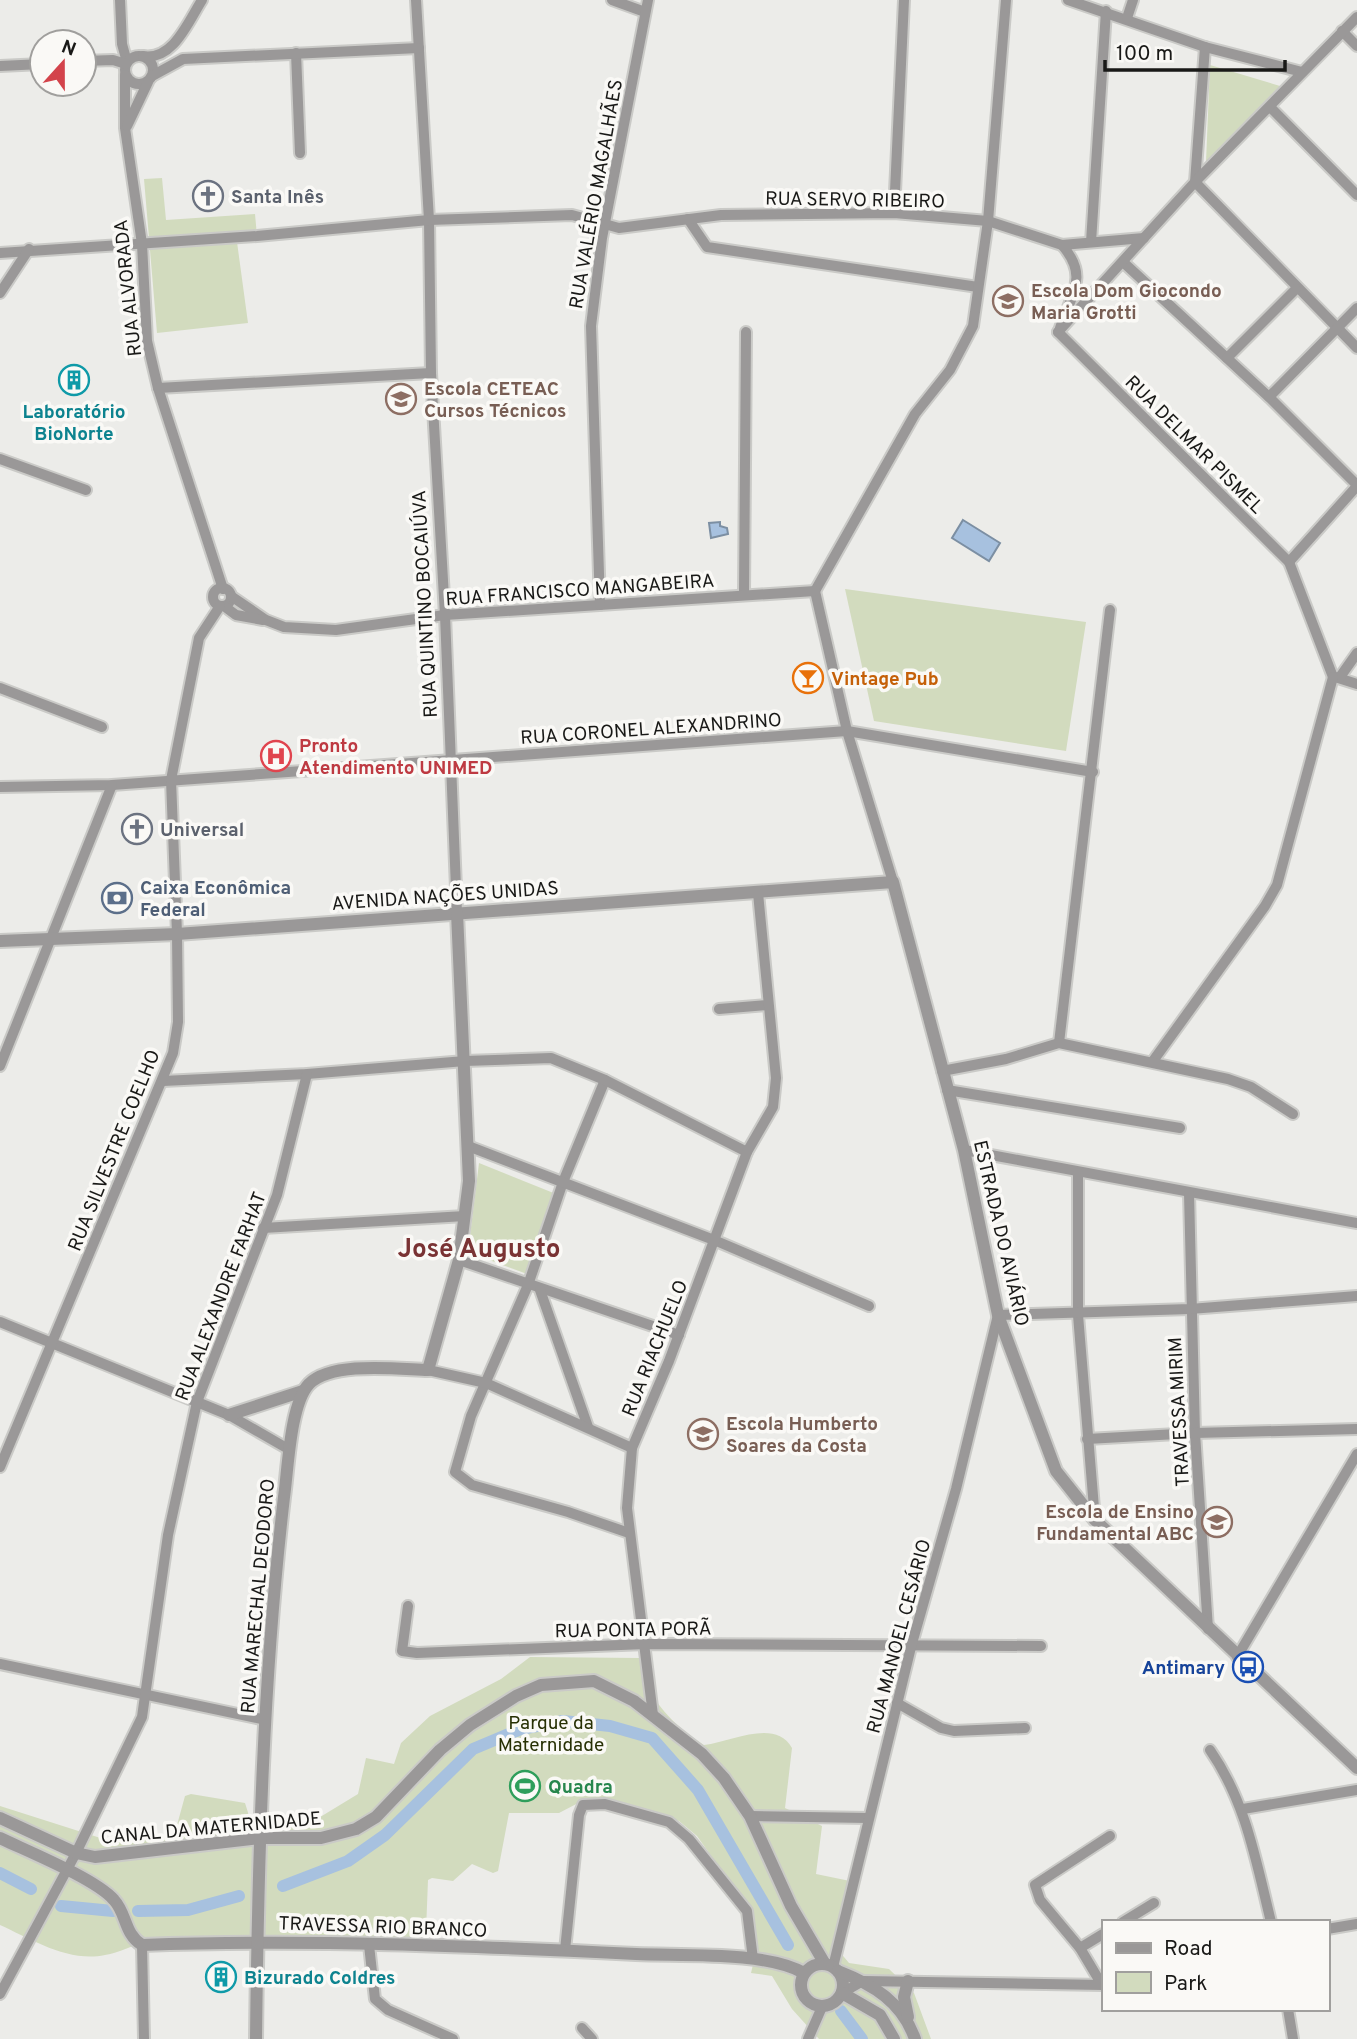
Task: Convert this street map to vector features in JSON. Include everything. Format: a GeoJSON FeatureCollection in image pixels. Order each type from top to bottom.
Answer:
{"type":"FeatureCollection","features":[{"type":"Feature","properties":{"kind":"street"},"geometry":{"type":"LineString","coordinates":[[120,0],[122,44],[131,63],[132,84],[150,79]]}},
{"type":"Feature","properties":{"kind":"street"},"geometry":{"type":"LineString","coordinates":[[125,128],[150,79],[177,52],[202,0]]}},
{"type":"Feature","properties":{"kind":"street","name":"RUA QUINTINO BOCAIÚVA"},"geometry":{"type":"LineString","coordinates":[[416,0],[429,220],[431,373],[445,615],[469,1181],[459,1259],[428,1370]]}},
{"type":"Feature","properties":{"kind":"street"},"geometry":{"type":"LineString","coordinates":[[612,0],[645,12]]}},
{"type":"Feature","properties":{"kind":"street","name":"RUA VALÉRIO MAGALHÃES"},"geometry":{"type":"LineString","coordinates":[[600,605],[591,326],[605,224],[648,0]]}},
{"type":"Feature","properties":{"kind":"street"},"geometry":{"type":"LineString","coordinates":[[894,213],[904,0]]}},
{"type":"Feature","properties":{"kind":"street"},"geometry":{"type":"LineString","coordinates":[[815,591],[915,414],[962,351],[973,326],[988,221],[1006,0]]}},
{"type":"Feature","properties":{"kind":"street"},"geometry":{"type":"LineString","coordinates":[[1068,0],[1127,18],[1205,47],[1302,72]]}},
{"type":"Feature","properties":{"kind":"street"},"geometry":{"type":"LineString","coordinates":[[1127,18],[1133,0]]}},
{"type":"Feature","properties":{"kind":"street"},"geometry":{"type":"LineString","coordinates":[[1091,242],[1107,12]]}},
{"type":"Feature","properties":{"kind":"street"},"geometry":{"type":"LineString","coordinates":[[1058,332],[1195,182],[1357,17]]}},
{"type":"Feature","properties":{"kind":"street"},"geometry":{"type":"LineString","coordinates":[[1342,31],[1357,46]]}},
{"type":"Feature","properties":{"kind":"street"},"geometry":{"type":"LineString","coordinates":[[1205,47],[1195,182],[1296,289],[1357,348]]}},
{"type":"Feature","properties":{"kind":"street"},"geometry":{"type":"LineString","coordinates":[[131,63],[177,52],[296,53],[419,48]]}},
{"type":"Feature","properties":{"kind":"street"},"geometry":{"type":"LineString","coordinates":[[296,53],[300,153]]}},
{"type":"Feature","properties":{"kind":"street"},"geometry":{"type":"LineString","coordinates":[[98,61],[152,64],[150,79]]}},
{"type":"Feature","properties":{"kind":"street","name":"RUA ALVORADA"},"geometry":{"type":"LineString","coordinates":[[131,63],[125,128],[142,244],[147,341],[158,388],[214,561],[221,598]]}},
{"type":"Feature","properties":{"kind":"street"},"geometry":{"type":"LineString","coordinates":[[0,66],[28,65]]}},
{"type":"Feature","properties":{"kind":"street"},"geometry":{"type":"LineString","coordinates":[[1271,107],[1357,195]]}},
{"type":"Feature","properties":{"kind":"street","name":"RUA SERVO RIBEIRO"},"geometry":{"type":"LineString","coordinates":[[0,253],[429,220],[572,215],[619,228],[721,215],[894,213],[988,221],[1062,245],[1144,238]]}},
{"type":"Feature","properties":{"kind":"street"},"geometry":{"type":"LineString","coordinates":[[688,219],[707,247],[978,287]]}},
{"type":"Feature","properties":{"kind":"street"},"geometry":{"type":"LineString","coordinates":[[1058,332],[1078,277],[1075,261],[1062,245]]}},
{"type":"Feature","properties":{"kind":"street"},"geometry":{"type":"LineString","coordinates":[[0,293],[29,250]]}},
{"type":"Feature","properties":{"kind":"street"},"geometry":{"type":"LineString","coordinates":[[1123,262],[1269,397],[1357,485],[1289,562]]}},
{"type":"Feature","properties":{"kind":"street"},"geometry":{"type":"LineString","coordinates":[[1078,277],[1099,287]]}},
{"type":"Feature","properties":{"kind":"street"},"geometry":{"type":"LineString","coordinates":[[1227,358],[1296,289]]}},
{"type":"Feature","properties":{"kind":"street"},"geometry":{"type":"LineString","coordinates":[[1269,397],[1357,307]]}},
{"type":"Feature","properties":{"kind":"street"},"geometry":{"type":"LineString","coordinates":[[744,596],[746,332]]}},
{"type":"Feature","properties":{"kind":"street","name":"RUA DELMAR PISMEL"},"geometry":{"type":"LineString","coordinates":[[1058,332],[1289,562],[1336,677]]}},
{"type":"Feature","properties":{"kind":"street"},"geometry":{"type":"LineString","coordinates":[[158,388],[431,373]]}},
{"type":"Feature","properties":{"kind":"street"},"geometry":{"type":"LineString","coordinates":[[0,459],[86,490]]}},
{"type":"Feature","properties":{"kind":"street","name":"RUA FRANCISCO MANGABEIRA"},"geometry":{"type":"LineString","coordinates":[[221,598],[284,627],[336,630],[445,615],[815,591]]}},
{"type":"Feature","properties":{"kind":"street","name":"ESTRADA DO AVIÁRIO"},"geometry":{"type":"LineString","coordinates":[[815,591],[847,731],[893,882],[964,1150],[998,1315],[1056,1471],[1095,1520],[1357,1768]]}},
{"type":"Feature","properties":{"kind":"street","name":"RUA SILVESTRE COELHO"},"geometry":{"type":"LineString","coordinates":[[0,1467],[173,1052],[178,1022],[171,780],[199,638],[221,598]]}},
{"type":"Feature","properties":{"kind":"street"},"geometry":{"type":"LineString","coordinates":[[1059,1043],[1110,610]]}},
{"type":"Feature","properties":{"kind":"street"},"geometry":{"type":"LineString","coordinates":[[1153,1061],[1265,906],[1277,885],[1336,677],[1357,653]]}},
{"type":"Feature","properties":{"kind":"street"},"geometry":{"type":"LineString","coordinates":[[1336,677],[1357,684]]}},
{"type":"Feature","properties":{"kind":"street"},"geometry":{"type":"LineString","coordinates":[[0,688],[102,727]]}},
{"type":"Feature","properties":{"kind":"street","name":"RUA CORONEL ALEXANDRINO"},"geometry":{"type":"LineString","coordinates":[[0,787],[112,785],[847,731],[1093,772]]}},
{"type":"Feature","properties":{"kind":"street"},"geometry":{"type":"LineString","coordinates":[[0,1066],[112,785]]}},
{"type":"Feature","properties":{"kind":"street","name":"AVENIDA NAÇÕES UNIDAS"},"geometry":{"type":"LineString","coordinates":[[0,941],[177,934],[893,882]]}},
{"type":"Feature","properties":{"kind":"street","name":"RUA RIACHUELO"},"geometry":{"type":"LineString","coordinates":[[653,1715],[627,1508],[632,1448],[679,1335],[747,1152],[773,1107],[776,1093],[758,893]]}},
{"type":"Feature","properties":{"kind":"street"},"geometry":{"type":"LineString","coordinates":[[719,1009],[768,1005]]}},
{"type":"Feature","properties":{"kind":"street"},"geometry":{"type":"LineString","coordinates":[[942,1071],[1006,1059],[1059,1043],[1153,1061],[1251,1087],[1293,1114]]}},
{"type":"Feature","properties":{"kind":"street"},"geometry":{"type":"LineString","coordinates":[[163,1081],[551,1058],[605,1080],[747,1152]]}},
{"type":"Feature","properties":{"kind":"street","name":"RUA ALEXANDRE FARHAT"},"geometry":{"type":"LineString","coordinates":[[0,1994],[76,1853],[126,1755],[142,1717],[168,1535],[197,1402],[290,1153],[307,1074]]}},
{"type":"Feature","properties":{"kind":"street"},"geometry":{"type":"LineString","coordinates":[[605,1080],[563,1182],[528,1285],[471,1416],[455,1472],[471,1485],[568,1512],[629,1533]]}},
{"type":"Feature","properties":{"kind":"street"},"geometry":{"type":"LineString","coordinates":[[947,1090],[1180,1128]]}},
{"type":"Feature","properties":{"kind":"street"},"geometry":{"type":"LineString","coordinates":[[468,1146],[714,1240],[869,1306]]}},
{"type":"Feature","properties":{"kind":"street"},"geometry":{"type":"LineString","coordinates":[[964,1150],[1357,1223]]}},
{"type":"Feature","properties":{"kind":"street"},"geometry":{"type":"LineString","coordinates":[[1078,1173],[1078,1315],[1095,1520]]}},
{"type":"Feature","properties":{"kind":"street","name":"TRAVESSA MIRIM"},"geometry":{"type":"LineString","coordinates":[[1189,1193],[1195,1433],[1209,1629]]}},
{"type":"Feature","properties":{"kind":"street"},"geometry":{"type":"LineString","coordinates":[[263,1228],[465,1216]]}},
{"type":"Feature","properties":{"kind":"street"},"geometry":{"type":"LineString","coordinates":[[459,1259],[540,1290],[679,1335]]}},
{"type":"Feature","properties":{"kind":"street"},"geometry":{"type":"LineString","coordinates":[[540,1290],[588,1427]]}},
{"type":"Feature","properties":{"kind":"street"},"geometry":{"type":"LineString","coordinates":[[998,1315],[1078,1315],[1357,1296]]}},
{"type":"Feature","properties":{"kind":"street","name":"RUA MANOEL CESÁRIO"},"geometry":{"type":"LineString","coordinates":[[832,1967],[911,1647],[956,1489],[998,1315]]}},
{"type":"Feature","properties":{"kind":"street"},"geometry":{"type":"LineString","coordinates":[[0,1322],[229,1415],[290,1450]]}},
{"type":"Feature","properties":{"kind":"street"},"geometry":{"type":"LineString","coordinates":[[229,1415],[303,1391],[320,1376],[338,1371],[428,1370],[486,1383],[632,1448]]}},
{"type":"Feature","properties":{"kind":"street","name":"RUA MARECHAL DEODORO"},"geometry":{"type":"LineString","coordinates":[[256,2039],[260,1838],[270,1620],[290,1450],[303,1391]]}},
{"type":"Feature","properties":{"kind":"street"},"geometry":{"type":"LineString","coordinates":[[1087,1439],[1357,1429]]}},
{"type":"Feature","properties":{"kind":"street"},"geometry":{"type":"LineString","coordinates":[[1237,1657],[1357,1454]]}},
{"type":"Feature","properties":{"kind":"street","name":"RUA PONTA PORÃ"},"geometry":{"type":"LineString","coordinates":[[408,1606],[402,1651],[427,1654],[646,1644],[1041,1646]]}},
{"type":"Feature","properties":{"kind":"street"},"geometry":{"type":"LineString","coordinates":[[0,1664],[266,1720]]}},
{"type":"Feature","properties":{"kind":"street","name":"CANAL DA MATERNIDADE"},"geometry":{"type":"LineString","coordinates":[[0,1818],[76,1853],[95,1857],[118,1856],[194,1843],[260,1838],[321,1839],[356,1829],[376,1817],[440,1750],[470,1725],[516,1696],[541,1685],[594,1681],[634,1701],[653,1715],[702,1755],[723,1778],[750,1816],[791,1906],[832,1967]]}},
{"type":"Feature","properties":{"kind":"street"},"geometry":{"type":"LineString","coordinates":[[897,1703],[941,1728],[954,1731],[1025,1728]]}},
{"type":"Feature","properties":{"kind":"street"},"geometry":{"type":"LineString","coordinates":[[1210,1750],[1228,1777],[1243,1809],[1271,1920]]}},
{"type":"Feature","properties":{"kind":"street"},"geometry":{"type":"LineString","coordinates":[[1243,1809],[1357,1790]]}},
{"type":"Feature","properties":{"kind":"street"},"geometry":{"type":"LineString","coordinates":[[565,1950],[579,1815],[583,1805],[605,1804],[669,1822],[689,1839],[747,1911],[753,1959]]}},
{"type":"Feature","properties":{"kind":"street"},"geometry":{"type":"LineString","coordinates":[[750,1816],[868,1818]]}},
{"type":"Feature","properties":{"kind":"street"},"geometry":{"type":"LineString","coordinates":[[1102,1985],[1080,1948],[1040,1900],[1035,1885],[1110,1836]]}},
{"type":"Feature","properties":{"kind":"street"},"geometry":{"type":"LineString","coordinates":[[0,1838],[66,1869],[113,1899],[131,1936],[142,1945],[144,2039]]}},
{"type":"Feature","properties":{"kind":"street"},"geometry":{"type":"LineString","coordinates":[[1126,1920],[1154,1903]]}},
{"type":"Feature","properties":{"kind":"street"},"geometry":{"type":"LineString","coordinates":[[1329,1929],[1357,1924]]}},
{"type":"Feature","properties":{"kind":"street"},"geometry":{"type":"LineString","coordinates":[[1080,1948],[1102,1935]]}},
{"type":"Feature","properties":{"kind":"street","name":"TRAVESSA RIO BRANCO"},"geometry":{"type":"LineString","coordinates":[[142,1945],[257,1941],[565,1950],[753,1959],[792,1966],[804,1973]]}},
{"type":"Feature","properties":{"kind":"street"},"geometry":{"type":"LineString","coordinates":[[369,1945],[372,1996],[377,2002],[453,2039]]}},
{"type":"Feature","properties":{"kind":"street"},"geometry":{"type":"LineString","coordinates":[[832,1967],[843,1981],[842,1993],[837,2001],[822,2007],[811,2004],[803,1996],[800,1984],[804,1973],[813,1965],[832,1967],[863,1981],[891,2000],[909,2021]]}},
{"type":"Feature","properties":{"kind":"street"},"geometry":{"type":"LineString","coordinates":[[842,1993],[863,1981],[1102,1985]]}},
{"type":"Feature","properties":{"kind":"street"},"geometry":{"type":"LineString","coordinates":[[908,1981],[904,1997],[915,2039]]}},
{"type":"Feature","properties":{"kind":"street"},"geometry":{"type":"LineString","coordinates":[[842,1993],[880,2015],[894,2039]]}},
{"type":"Feature","properties":{"kind":"street"},"geometry":{"type":"LineString","coordinates":[[808,2039],[822,2007]]}},
{"type":"Feature","properties":{"kind":"street"},"geometry":{"type":"LineString","coordinates":[[1288,2011],[1293,2039]]}},
{"type":"Feature","properties":{"kind":"street"},"geometry":{"type":"LineString","coordinates":[[582,2028],[592,2039]]}},
{"type":"Feature","properties":{"kind":"green space"},"geometry":{"type":"Polygon","coordinates":[[[1210,65],[1280,86],[1206,162],[1210,65]]]}},
{"type":"Feature","properties":{"kind":"green space"},"geometry":{"type":"Polygon","coordinates":[[[162,178],[166,220],[255,214],[257,236],[237,242],[248,323],[157,333],[144,179],[162,178]]]}},
{"type":"Feature","properties":{"kind":"green space"},"geometry":{"type":"Polygon","coordinates":[[[845,589],[1086,622],[1066,751],[874,721],[845,589]]]}},
{"type":"Feature","properties":{"kind":"green space"},"geometry":{"type":"Polygon","coordinates":[[[479,1163],[556,1194],[527,1274],[468,1252],[479,1163]]]}},
{"type":"Feature","properties":{"kind":"green space","name":"Parque da Maternidade"},"geometry":{"type":"Polygon","coordinates":[[[530,1657],[639,1658],[649,1689],[661,1708],[677,1725],[704,1745],[764,1733],[775,1734],[784,1739],[792,1748],[785,1808],[822,1826],[816,1874],[850,1881],[834,1945],[849,1963],[889,1969],[914,1993],[931,2039],[819,2039],[792,2009],[772,1976],[751,1973],[756,1952],[750,1911],[697,1836],[679,1821],[632,1805],[584,1800],[559,1813],[509,1813],[498,1871],[493,1873],[472,1864],[453,1881],[432,1878],[428,1880],[426,1931],[421,1937],[147,1941],[116,1953],[91,1957],[64,1953],[0,1925],[0,1806],[113,1842],[174,1836],[185,1796],[191,1794],[245,1803],[251,1822],[312,1822],[358,1794],[366,1758],[394,1764],[401,1743],[430,1716],[501,1679],[530,1657]]]}},
{"type":"Feature","properties":{"kind":"water"},"geometry":{"type":"Polygon","coordinates":[[[963,520],[1000,543],[989,561],[952,538],[963,520]]]}},
{"type":"Feature","properties":{"kind":"water"},"geometry":{"type":"Polygon","coordinates":[[[720,522],[720,526],[727,528],[728,534],[711,538],[709,523],[720,522]]]}},
{"type":"Feature","properties":{"kind":"waterway","name":"CANAL DA MATERNIDADE"},"geometry":{"type":"LineString","coordinates":[[283,1886],[348,1861],[385,1835],[473,1749],[521,1729],[563,1721],[610,1726],[652,1738],[698,1790],[788,1945]]}},
{"type":"Feature","properties":{"kind":"waterway","name":"CANAL DA MATERNIDADE"},"geometry":{"type":"LineString","coordinates":[[0,1873],[31,1889]]}},
{"type":"Feature","properties":{"kind":"waterway","name":"CANAL DA MATERNIDADE"},"geometry":{"type":"LineString","coordinates":[[138,1911],[188,1910],[239,1896]]}},
{"type":"Feature","properties":{"kind":"waterway","name":"CANAL DA MATERNIDADE"},"geometry":{"type":"LineString","coordinates":[[61,1906],[113,1911]]}},
{"type":"Feature","properties":{"kind":"waterway","name":"CANAL DA MATERNIDADE"},"geometry":{"type":"LineString","coordinates":[[841,2011],[862,2039]]}},
{"type":"Feature","properties":{"kind":"place","name":"Santa Inês"},"geometry":{"type":"Point","coordinates":[208,196]}},
{"type":"Feature","properties":{"kind":"place","name":"Escola Dom Giocondo Maria Grotti"},"geometry":{"type":"Point","coordinates":[1008,301]}},
{"type":"Feature","properties":{"kind":"place","name":"Laboratório BioNorte"},"geometry":{"type":"Point","coordinates":[74,380]}},
{"type":"Feature","properties":{"kind":"place","name":"Escola CETEAC Cursos Técnicos"},"geometry":{"type":"Point","coordinates":[401,399]}},
{"type":"Feature","properties":{"kind":"place","name":"Vintage Pub"},"geometry":{"type":"Point","coordinates":[808,678]}},
{"type":"Feature","properties":{"kind":"place","name":"Pronto Atendimento UNIMED"},"geometry":{"type":"Point","coordinates":[276,756]}},
{"type":"Feature","properties":{"kind":"place","name":"Universal"},"geometry":{"type":"Point","coordinates":[137,829]}},
{"type":"Feature","properties":{"kind":"place","name":"Caixa Econômica Federal"},"geometry":{"type":"Point","coordinates":[117,898]}},
{"type":"Feature","properties":{"kind":"place","name":"Escola Humberto Soares da Costa"},"geometry":{"type":"Point","coordinates":[703,1434]}},
{"type":"Feature","properties":{"kind":"place","name":"Escola de Ensino Fundamental ABC"},"geometry":{"type":"Point","coordinates":[1217,1522]}},
{"type":"Feature","properties":{"kind":"place","name":"Antimary"},"geometry":{"type":"Point","coordinates":[1248,1667]}},
{"type":"Feature","properties":{"kind":"place","name":"Quadra"},"geometry":{"type":"Point","coordinates":[525,1786]}},
{"type":"Feature","properties":{"kind":"place","name":"Bizurado Coldres"},"geometry":{"type":"Point","coordinates":[221,1977]}},
{"type":"Feature","properties":{"kind":"district","name":"José Augusto"},"geometry":{"type":"Point","coordinates":[479,1248]}}]}
